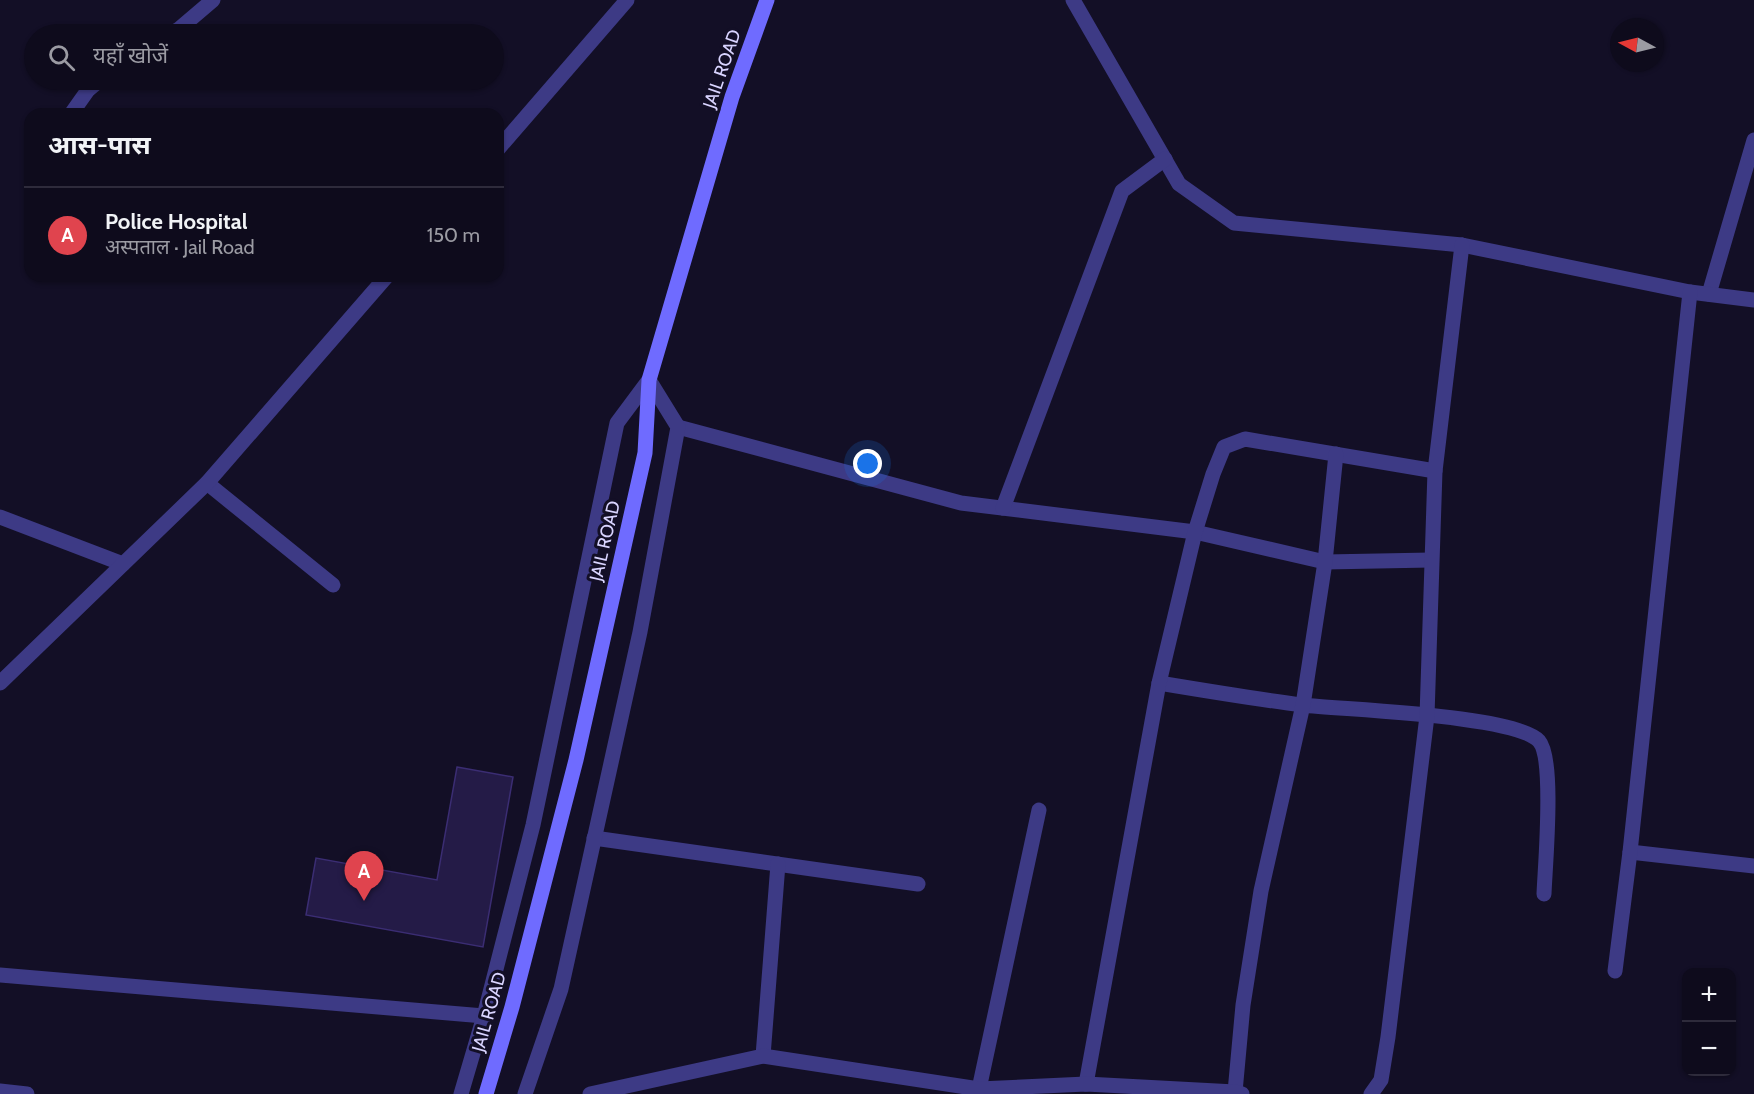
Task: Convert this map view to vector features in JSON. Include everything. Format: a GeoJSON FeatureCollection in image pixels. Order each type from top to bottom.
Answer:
{"type":"FeatureCollection","features":[{"type":"Feature","properties":{"kind":"street"},"geometry":{"type":"LineString","coordinates":[[185,24],[213,0]]}},
{"type":"Feature","properties":{"kind":"street"},"geometry":{"type":"LineString","coordinates":[[504,142],[627,0]]}},
{"type":"Feature","properties":{"kind":"street","name":"JAIL ROAD"},"geometry":{"type":"LineString","coordinates":[[486,1094],[512,1007],[576,760],[645,453],[649,380],[732,97],[767,0]]}},
{"type":"Feature","properties":{"kind":"street"},"geometry":{"type":"LineString","coordinates":[[1073,0],[1179,184],[1234,223],[1462,245],[1690,292],[1754,300]]}},
{"type":"Feature","properties":{"kind":"street"},"geometry":{"type":"LineString","coordinates":[[75,108],[88,90]]}},
{"type":"Feature","properties":{"kind":"street"},"geometry":{"type":"LineString","coordinates":[[1709,294],[1754,140]]}},
{"type":"Feature","properties":{"kind":"street"},"geometry":{"type":"LineString","coordinates":[[1003,508],[1122,191],[1165,159]]}},
{"type":"Feature","properties":{"kind":"street"},"geometry":{"type":"LineString","coordinates":[[1371,1094],[1381,1080],[1388,1037],[1427,716],[1435,471],[1462,245]]}},
{"type":"Feature","properties":{"kind":"street"},"geometry":{"type":"LineString","coordinates":[[0,683],[207,483],[382,282]]}},
{"type":"Feature","properties":{"kind":"street"},"geometry":{"type":"LineString","coordinates":[[1615,971],[1630,852],[1690,292]]}},
{"type":"Feature","properties":{"kind":"street"},"geometry":{"type":"LineString","coordinates":[[461,1094],[484,1016],[533,825],[618,423],[649,380],[678,427],[640,632],[561,989],[525,1094]]}},
{"type":"Feature","properties":{"kind":"street"},"geometry":{"type":"LineString","coordinates":[[678,427],[961,503],[1195,531],[1325,562],[1431,560]]}},
{"type":"Feature","properties":{"kind":"street"},"geometry":{"type":"LineString","coordinates":[[1086,1084],[1159,683],[1195,531],[1224,447],[1245,439],[1435,471]]}},
{"type":"Feature","properties":{"kind":"street"},"geometry":{"type":"LineString","coordinates":[[590,1094],[763,1056],[954,1089],[1086,1084],[1238,1093],[1243,1005],[1261,891],[1303,705],[1325,562],[1336,454]]}},
{"type":"Feature","properties":{"kind":"street"},"geometry":{"type":"LineString","coordinates":[[207,483],[333,585]]}},
{"type":"Feature","properties":{"kind":"street"},"geometry":{"type":"LineString","coordinates":[[0,517],[123,564]]}},
{"type":"Feature","properties":{"kind":"street"},"geometry":{"type":"LineString","coordinates":[[1159,683],[1303,705],[1427,716],[1496,724],[1519,730],[1539,741],[1545,755],[1548,787],[1544,894]]}},
{"type":"Feature","properties":{"kind":"street"},"geometry":{"type":"LineString","coordinates":[[979,1089],[1039,810]]}},
{"type":"Feature","properties":{"kind":"street"},"geometry":{"type":"LineString","coordinates":[[594,837],[918,884]]}},
{"type":"Feature","properties":{"kind":"street"},"geometry":{"type":"LineString","coordinates":[[1630,852],[1754,866]]}},
{"type":"Feature","properties":{"kind":"street"},"geometry":{"type":"LineString","coordinates":[[763,1056],[778,864]]}},
{"type":"Feature","properties":{"kind":"street","name":"JAIL ROAD"},"geometry":{"type":"LineString","coordinates":[[0,975],[484,1016]]}},
{"type":"Feature","properties":{"kind":"street"},"geometry":{"type":"LineString","coordinates":[[0,1091],[27,1094]]}},
{"type":"Feature","properties":{"kind":"building"},"geometry":{"type":"Polygon","coordinates":[[[457,767],[513,777],[483,947],[306,915],[316,858],[437,880],[457,767]]]}},
{"type":"Feature","properties":{"kind":"place","name":"Police Hospital"},"geometry":{"type":"Point","coordinates":[364,901]}}]}
